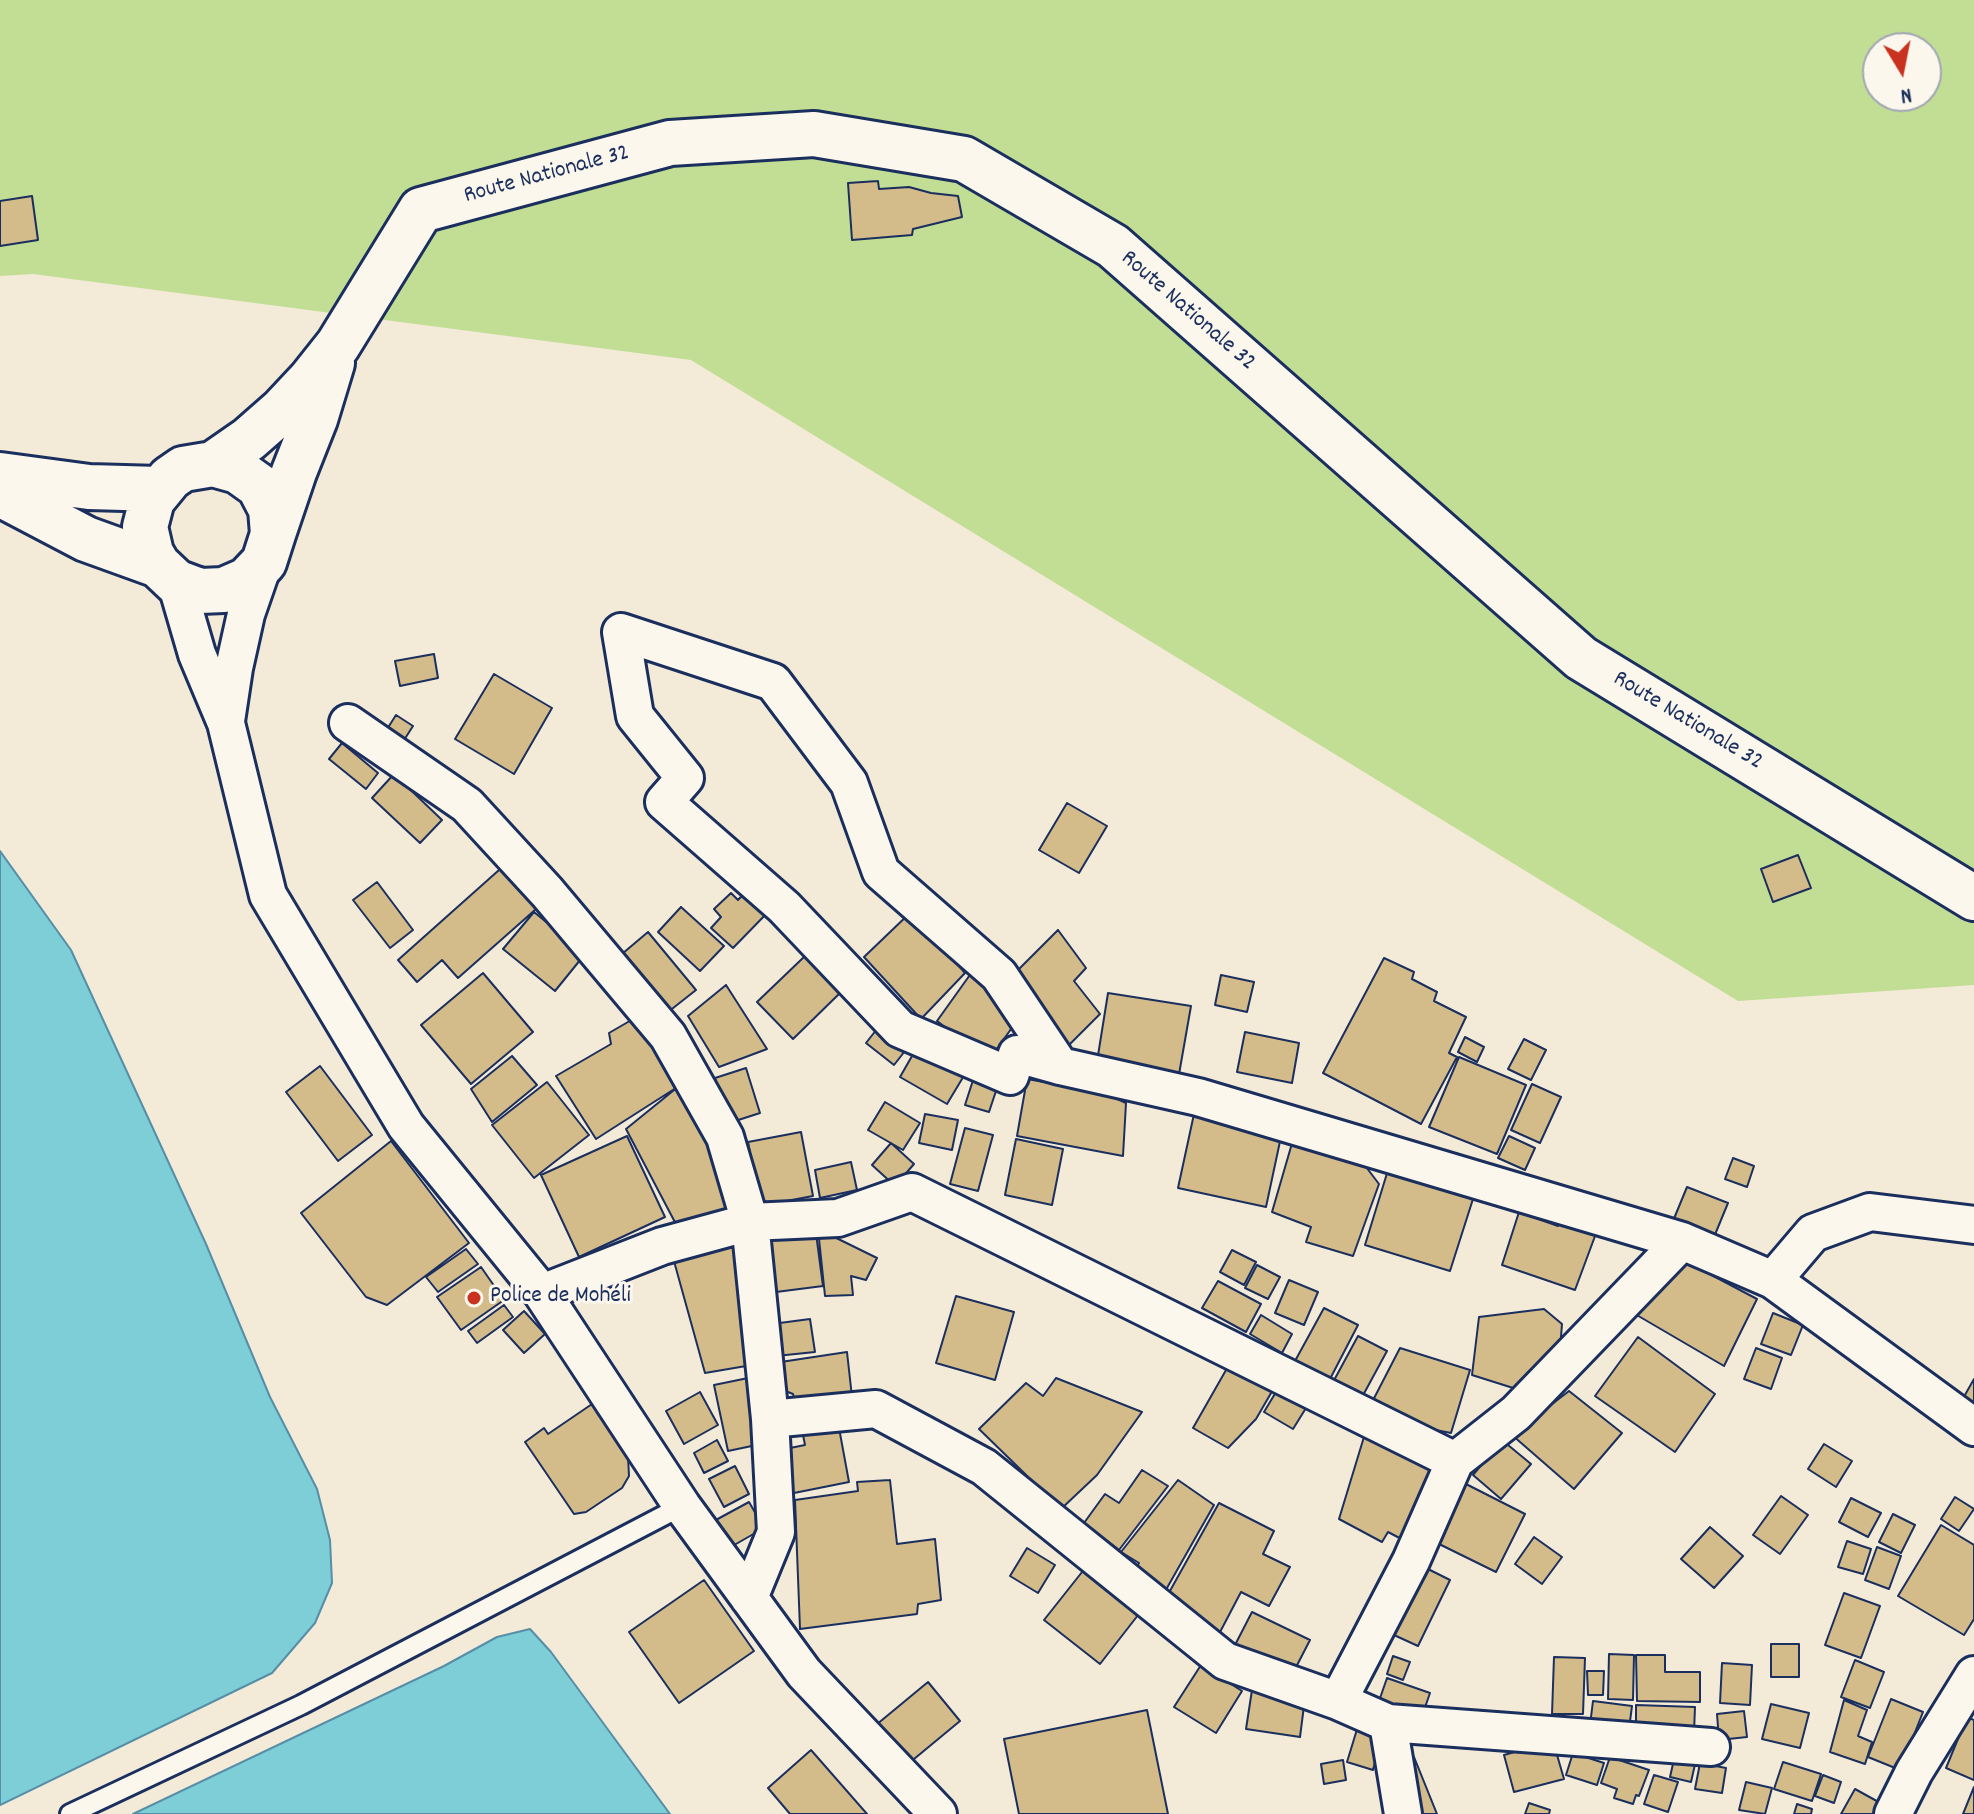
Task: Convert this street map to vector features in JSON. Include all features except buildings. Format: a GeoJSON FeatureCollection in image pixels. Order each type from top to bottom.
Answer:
{"type":"FeatureCollection","features":[{"type":"Feature","properties":{"kind":"street","name":"Route Nationale 32"},"geometry":{"type":"LineString","coordinates":[[213,464],[249,439],[311,379],[338,345],[421,210],[670,143],[814,134],[964,159],[1113,246],[1581,658],[1974,898]]}},
{"type":"Feature","properties":{"kind":"street","name":"Route Nationale 32"},"geometry":{"type":"LineString","coordinates":[[268,548],[338,345]]}},
{"type":"Feature","properties":{"kind":"street"},"geometry":{"type":"LineString","coordinates":[[226,723],[246,614],[268,548],[271,509],[259,486],[238,471],[213,464],[183,469],[159,489],[152,500],[145,527],[151,553],[167,574],[226,723],[268,895],[406,1126],[542,1293],[682,1506],[749,1598],[804,1673],[938,1814]]}},
{"type":"Feature","properties":{"kind":"street"},"geometry":{"type":"LineString","coordinates":[[0,475],[89,487],[159,489]]}},
{"type":"Feature","properties":{"kind":"street"},"geometry":{"type":"LineString","coordinates":[[0,494],[86,539],[200,591],[224,590],[247,580],[268,548]]}},
{"type":"Feature","properties":{"kind":"street"},"geometry":{"type":"LineString","coordinates":[[1060,1066],[999,975],[881,872],[849,783],[773,682],[621,632],[635,716],[685,778],[664,802],[784,907],[900,1029],[1010,1076],[1017,1054],[1060,1066],[1198,1097],[1682,1241],[1773,1280],[1974,1427]]}},
{"type":"Feature","properties":{"kind":"street"},"geometry":{"type":"LineString","coordinates":[[348,723],[467,805],[547,892],[668,1036],[725,1137],[750,1222],[770,1419],[776,1532],[749,1598]]}},
{"type":"Feature","properties":{"kind":"street"},"geometry":{"type":"LineString","coordinates":[[542,1293],[662,1246],[750,1222],[838,1218],[912,1192],[1455,1461]]}},
{"type":"Feature","properties":{"kind":"street"},"geometry":{"type":"LineString","coordinates":[[1773,1280],[1813,1233],[1870,1212],[1974,1225]]}},
{"type":"Feature","properties":{"kind":"street"},"geometry":{"type":"LineString","coordinates":[[1338,1701],[1411,1561],[1455,1461],[1516,1413],[1682,1241]]}},
{"type":"Feature","properties":{"kind":"street"},"geometry":{"type":"LineString","coordinates":[[770,1419],[876,1409],[984,1467],[1225,1661],[1338,1701],[1388,1723],[1711,1747]]}},
{"type":"Feature","properties":{"kind":"street"},"geometry":{"type":"LineString","coordinates":[[1893,1814],[1914,1772],[1974,1675]]}},
{"type":"Feature","properties":{"kind":"street"},"geometry":{"type":"LineString","coordinates":[[1388,1723],[1403,1814]]}},
{"type":"Feature","properties":{"kind":"lane"},"geometry":{"type":"LineString","coordinates":[[70,1814],[301,1705],[682,1506]]}},
{"type":"Feature","properties":{"kind":"green space"},"geometry":{"type":"Polygon","coordinates":[[[0,0],[1974,0],[1974,985],[1738,1001],[691,360],[33,274],[0,276],[0,0]]]}},
{"type":"Feature","properties":{"kind":"water"},"geometry":{"type":"Polygon","coordinates":[[[0,851],[71,950],[206,1244],[270,1397],[317,1489],[330,1540],[332,1583],[315,1623],[272,1673],[0,1805],[0,851]]]}},
{"type":"Feature","properties":{"kind":"water"},"geometry":{"type":"Polygon","coordinates":[[[530,1629],[551,1652],[670,1814],[133,1814],[444,1666],[497,1637],[530,1629]]]}},
{"type":"Feature","properties":{"kind":"place","name":"Police de Mohéli"},"geometry":{"type":"Point","coordinates":[474,1298]}}]}
